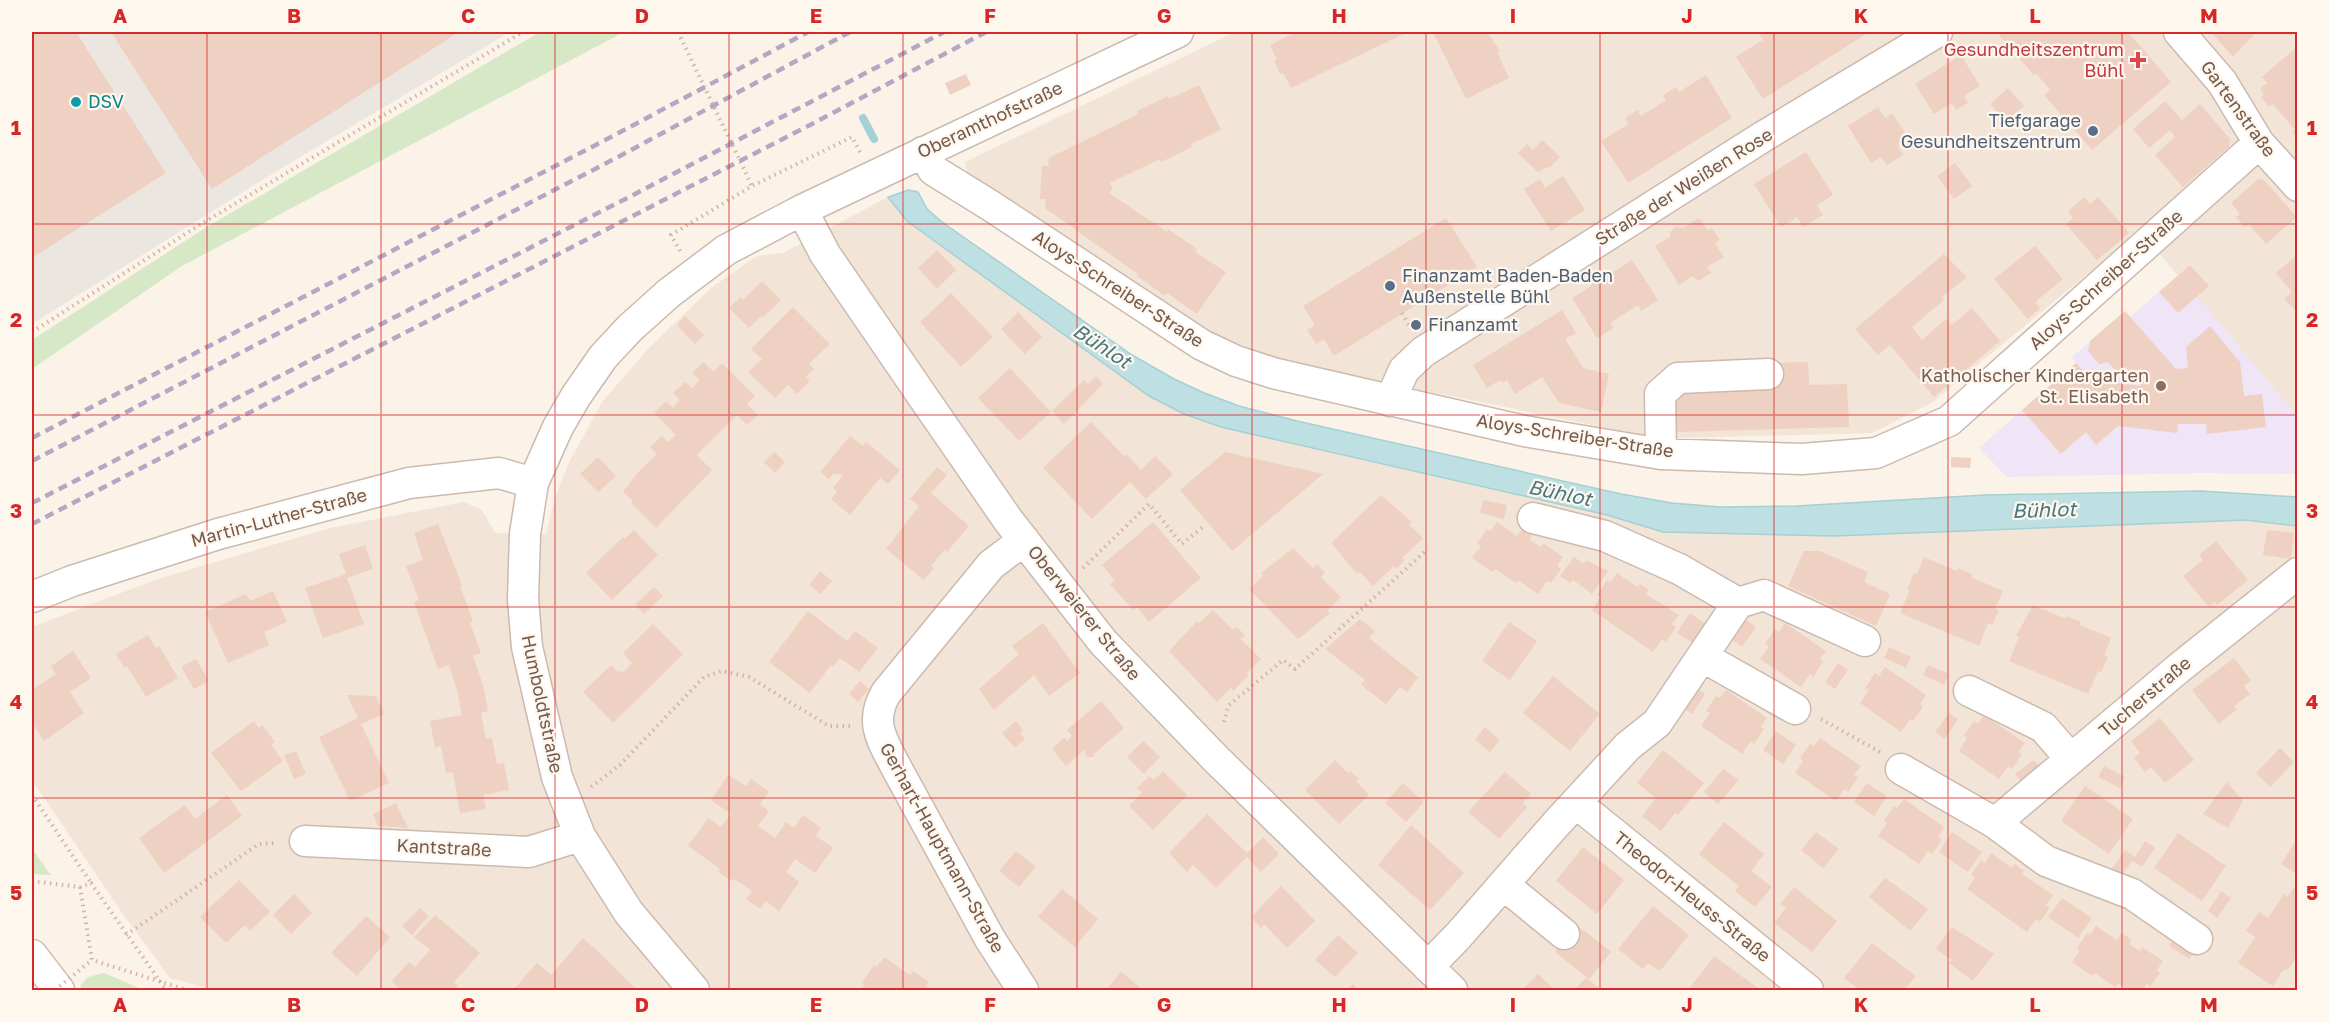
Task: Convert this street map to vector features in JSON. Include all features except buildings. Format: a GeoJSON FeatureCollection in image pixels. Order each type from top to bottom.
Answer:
{"type":"FeatureCollection","features":[{"type":"Feature","properties":{"kind":"street","name":"Oberamthofstraße"},"geometry":{"type":"LineString","coordinates":[[802,210],[1178,32]]}},
{"type":"Feature","properties":{"kind":"street","name":"Straße der Weißen Rose"},"geometry":{"type":"LineString","coordinates":[[1390,401],[1404,370],[1423,352],[1764,136],[1937,32]]}},
{"type":"Feature","properties":{"kind":"street","name":"Gartenstraße"},"geometry":{"type":"LineString","coordinates":[[2179,32],[2222,82],[2259,143],[2297,184]]}},
{"type":"Feature","properties":{"kind":"street","name":"Aloys-Schreiber-Straße"},"geometry":{"type":"LineString","coordinates":[[923,152],[933,170],[1202,345],[1236,361],[1273,373],[1524,431],[1661,454],[1802,459],[1876,453],[1949,421],[2259,143]]}},
{"type":"Feature","properties":{"kind":"street","name":"Humboldtstraße"},"geometry":{"type":"LineString","coordinates":[[694,990],[629,913],[580,836],[557,777],[527,647],[523,599],[525,534],[533,483],[558,427],[603,357],[630,328],[669,293],[726,250],[802,210]]}},
{"type":"Feature","properties":{"kind":"street","name":"Oberweierer Straße"},"geometry":{"type":"LineString","coordinates":[[802,210],[825,254],[942,426],[1059,587],[1126,667],[1452,990]]}},
{"type":"Feature","properties":{"kind":"street"},"geometry":{"type":"LineString","coordinates":[[1661,454],[1660,394],[1678,378],[1768,374]]}},
{"type":"Feature","properties":{"kind":"street","name":"Martin-Luther-Straße"},"geometry":{"type":"LineString","coordinates":[[32,597],[72,581],[218,534],[409,483],[500,473],[533,483]]}},
{"type":"Feature","properties":{"kind":"street"},"geometry":{"type":"LineString","coordinates":[[1533,518],[1605,536],[1679,569],[1738,603]]}},
{"type":"Feature","properties":{"kind":"street","name":"Gerhart-Hauptmann-Straße"},"geometry":{"type":"LineString","coordinates":[[1023,990],[990,939],[896,767],[883,742],[877,719],[880,703],[886,693],[991,565],[1024,540]]}},
{"type":"Feature","properties":{"kind":"street","name":"Tucherstraße"},"geometry":{"type":"LineString","coordinates":[[1995,823],[2179,668],[2298,573]]}},
{"type":"Feature","properties":{"kind":"street"},"geometry":{"type":"LineString","coordinates":[[1428,967],[1628,746],[1657,723],[1738,603],[1764,595],[1866,641]]}},
{"type":"Feature","properties":{"kind":"street"},"geometry":{"type":"LineString","coordinates":[[1702,657],[1795,709]]}},
{"type":"Feature","properties":{"kind":"street"},"geometry":{"type":"LineString","coordinates":[[1969,691],[2043,727],[2071,759]]}},
{"type":"Feature","properties":{"kind":"street"},"geometry":{"type":"LineString","coordinates":[[1901,769],[1995,823],[2046,861],[2132,894],[2197,939]]}},
{"type":"Feature","properties":{"kind":"street","name":"Theodor-Heuss-Straße"},"geometry":{"type":"LineString","coordinates":[[1576,803],[1808,990]]}},
{"type":"Feature","properties":{"kind":"street","name":"Kantstraße"},"geometry":{"type":"LineString","coordinates":[[305,841],[529,852],[580,836]]}},
{"type":"Feature","properties":{"kind":"street"},"geometry":{"type":"LineString","coordinates":[[1504,885],[1564,934]]}},
{"type":"Feature","properties":{"kind":"street"},"geometry":{"type":"LineString","coordinates":[[32,955],[57,990]]}},
{"type":"Feature","properties":{"kind":"path"},"geometry":{"type":"LineString","coordinates":[[32,332],[201,224],[523,32]]}},
{"type":"Feature","properties":{"kind":"path"},"geometry":{"type":"LineString","coordinates":[[678,32],[752,186]]}},
{"type":"Feature","properties":{"kind":"path"},"geometry":{"type":"LineString","coordinates":[[684,227],[752,186],[845,140]]}},
{"type":"Feature","properties":{"kind":"path"},"geometry":{"type":"LineString","coordinates":[[1059,587],[1077,574],[1149,504],[1182,544],[1205,525]]}},
{"type":"Feature","properties":{"kind":"path"},"geometry":{"type":"LineString","coordinates":[[1224,722],[1228,706],[1283,660],[1295,669],[1428,549]]}},
{"type":"Feature","properties":{"kind":"path"},"geometry":{"type":"LineString","coordinates":[[568,805],[620,765],[704,677],[722,671],[749,677],[829,726],[848,726],[877,719]]}},
{"type":"Feature","properties":{"kind":"path"},"geometry":{"type":"LineString","coordinates":[[1795,709],[1805,710],[1896,761],[1901,769]]}},
{"type":"Feature","properties":{"kind":"path"},"geometry":{"type":"LineString","coordinates":[[32,795],[126,935],[166,990]]}},
{"type":"Feature","properties":{"kind":"path"},"geometry":{"type":"LineString","coordinates":[[126,935],[259,844],[305,841]]}},
{"type":"Feature","properties":{"kind":"path"},"geometry":{"type":"LineString","coordinates":[[32,881],[80,887],[91,883]]}},
{"type":"Feature","properties":{"kind":"path"},"geometry":{"type":"LineString","coordinates":[[80,887],[92,960]]}},
{"type":"Feature","properties":{"kind":"path"},"geometry":{"type":"LineString","coordinates":[[92,960],[187,990]]}},
{"type":"Feature","properties":{"kind":"path"},"geometry":{"type":"LineString","coordinates":[[57,990],[92,960]]}},
{"type":"Feature","properties":{"kind":"shaded area"},"geometry":{"type":"Polygon","coordinates":[[[32,32],[510,32],[280,169],[32,324],[32,32]]]}},
{"type":"Feature","properties":{"kind":"shaded area"},"geometry":{"type":"Polygon","coordinates":[[[1235,32],[2297,32],[2297,420],[2140,230],[1933,402],[1872,433],[1676,438],[1637,434],[1284,362],[1196,326],[967,173],[965,162],[1235,32]]]}},
{"type":"Feature","properties":{"kind":"shaded area"},"geometry":{"type":"Polygon","coordinates":[[[888,197],[907,221],[1149,396],[1607,515],[1663,532],[1834,536],[2245,520],[2297,526],[2297,990],[214,990],[170,978],[123,914],[32,780],[32,627],[155,580],[330,528],[464,502],[482,510],[495,533],[546,534],[556,495],[569,462],[603,401],[649,348],[711,288],[757,256],[783,253],[888,197]]]}},
{"type":"Feature","properties":{"kind":"shaded area","name":"Katholischer Kindergarten St. Elisabeth"},"geometry":{"type":"Polygon","coordinates":[[[2159,292],[2178,313],[2197,296],[2297,416],[2297,474],[2204,473],[2007,477],[1979,448],[2076,363],[2072,357],[2125,311],[2130,317],[2159,292]]]}},
{"type":"Feature","properties":{"kind":"green space"},"geometry":{"type":"Polygon","coordinates":[[[540,32],[624,32],[182,266],[32,369],[32,340],[202,230],[540,32]]]}},
{"type":"Feature","properties":{"kind":"green space"},"geometry":{"type":"Polygon","coordinates":[[[32,849],[51,875],[32,874],[32,849]]]}},
{"type":"Feature","properties":{"kind":"green space"},"geometry":{"type":"Polygon","coordinates":[[[104,973],[137,987],[139,990],[84,990],[80,986],[88,977],[104,973]]]}},
{"type":"Feature","properties":{"kind":"water"},"geometry":{"type":"Polygon","coordinates":[[[908,190],[918,192],[927,209],[942,222],[1132,355],[1202,392],[1239,406],[1297,421],[1621,494],[1672,503],[1720,507],[1797,506],[1985,495],[2201,491],[2297,497],[2297,526],[2245,520],[1834,536],[1663,532],[1607,515],[1221,427],[1184,414],[1149,396],[907,221],[888,197],[908,190]]]}},
{"type":"Feature","properties":{"kind":"waterway","name":"Bühlot"},"geometry":{"type":"LineString","coordinates":[[863,118],[874,139]]}},
{"type":"Feature","properties":{"kind":"railway"},"geometry":{"type":"LineString","coordinates":[[32,438],[808,32]]}},
{"type":"Feature","properties":{"kind":"railway"},"geometry":{"type":"LineString","coordinates":[[32,461],[618,157],[850,32]]}},
{"type":"Feature","properties":{"kind":"railway"},"geometry":{"type":"LineString","coordinates":[[32,503],[635,194],[944,32]]}},
{"type":"Feature","properties":{"kind":"railway"},"geometry":{"type":"LineString","coordinates":[[32,524],[812,124],[986,32]]}},
{"type":"Feature","properties":{"kind":"place","name":"Gesundheitszentrum Bühl"},"geometry":{"type":"Point","coordinates":[2138,60]}},
{"type":"Feature","properties":{"kind":"place","name":"DSV"},"geometry":{"type":"Point","coordinates":[76,102]}},
{"type":"Feature","properties":{"kind":"place","name":"Tiefgarage Gesundheitszentrum"},"geometry":{"type":"Point","coordinates":[2093,131]}},
{"type":"Feature","properties":{"kind":"place","name":"Finanzamt Baden-Baden Außenstelle Bühl"},"geometry":{"type":"Point","coordinates":[1390,286]}},
{"type":"Feature","properties":{"kind":"place","name":"Finanzamt"},"geometry":{"type":"Point","coordinates":[1416,325]}},
{"type":"Feature","properties":{"kind":"place","name":"Katholischer Kindergarten St. Elisabeth"},"geometry":{"type":"Point","coordinates":[2161,386]}}]}
